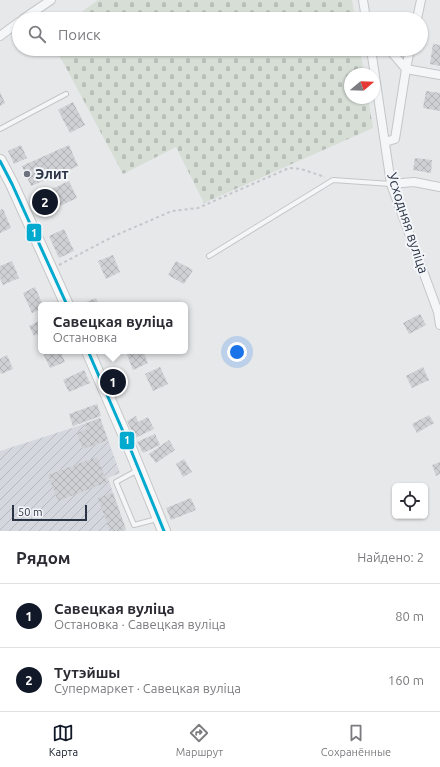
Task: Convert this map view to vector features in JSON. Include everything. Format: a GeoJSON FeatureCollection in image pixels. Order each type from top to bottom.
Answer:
{"type":"FeatureCollection","features":[{"type":"Feature","properties":{"kind":"street"},"geometry":{"type":"LineString","coordinates":[[33,12],[51,0]]}},
{"type":"Feature","properties":{"kind":"street"},"geometry":{"type":"LineString","coordinates":[[364,0],[365,12]]}},
{"type":"Feature","properties":{"kind":"street"},"geometry":{"type":"LineString","coordinates":[[418,12],[421,0]]}},
{"type":"Feature","properties":{"kind":"street"},"geometry":{"type":"LineString","coordinates":[[0,36],[12,27]]}},
{"type":"Feature","properties":{"kind":"street","name":"Усходняя вуліца"},"geometry":{"type":"LineString","coordinates":[[372,56],[391,184],[439,312],[440,325]]}},
{"type":"Feature","properties":{"kind":"street"},"geometry":{"type":"LineString","coordinates":[[395,56],[406,68],[440,75]]}},
{"type":"Feature","properties":{"kind":"street"},"geometry":{"type":"LineString","coordinates":[[385,142],[395,139],[409,56]]}},
{"type":"Feature","properties":{"kind":"street"},"geometry":{"type":"LineString","coordinates":[[0,161],[66,302]]}},
{"type":"Feature","properties":{"kind":"street"},"geometry":{"type":"LineString","coordinates":[[391,184],[414,182],[440,187]]}},
{"type":"Feature","properties":{"kind":"street"},"geometry":{"type":"LineString","coordinates":[[89,354],[164,531]]}},
{"type":"Feature","properties":{"kind":"lane"},"geometry":{"type":"LineString","coordinates":[[0,129],[66,94]]}},
{"type":"Feature","properties":{"kind":"lane"},"geometry":{"type":"LineString","coordinates":[[209,256],[333,180],[391,184]]}},
{"type":"Feature","properties":{"kind":"lane"},"geometry":{"type":"LineString","coordinates":[[139,470],[116,482],[134,525],[159,519]]}},
{"type":"Feature","properties":{"kind":"path"},"geometry":{"type":"LineString","coordinates":[[56,266],[114,236],[172,211],[198,208],[289,168],[301,169],[333,180]]}},
{"type":"Feature","properties":{"kind":"shaded area"},"geometry":{"type":"Polygon","coordinates":[[[100,418],[120,473],[108,478],[126,531],[0,531],[0,451],[100,418]]]}},
{"type":"Feature","properties":{"kind":"green space"},"geometry":{"type":"Polygon","coordinates":[[[98,0],[352,0],[354,12],[82,12],[98,0]]]}},
{"type":"Feature","properties":{"kind":"green space"},"geometry":{"type":"Polygon","coordinates":[[[60,56],[361,56],[363,68],[344,68],[344,104],[369,104],[373,128],[204,203],[176,147],[123,174],[60,56]]]}},
{"type":"Feature","properties":{"kind":"building"},"geometry":{"type":"Polygon","coordinates":[[[433,44],[440,45],[440,66],[430,64],[433,44]]]}},
{"type":"Feature","properties":{"kind":"building"},"geometry":{"type":"Polygon","coordinates":[[[426,91],[440,93],[440,111],[423,108],[426,91]]]}},
{"type":"Feature","properties":{"kind":"building"},"geometry":{"type":"Polygon","coordinates":[[[0,92],[5,103],[0,106],[0,92]]]}},
{"type":"Feature","properties":{"kind":"building"},"geometry":{"type":"Polygon","coordinates":[[[73,102],[85,125],[70,133],[58,110],[73,102]]]}},
{"type":"Feature","properties":{"kind":"building"},"geometry":{"type":"Polygon","coordinates":[[[21,145],[27,158],[14,164],[8,151],[21,145]]]}},
{"type":"Feature","properties":{"kind":"building"},"geometry":{"type":"Polygon","coordinates":[[[69,145],[78,166],[31,186],[22,166],[69,145]]]}},
{"type":"Feature","properties":{"kind":"building"},"geometry":{"type":"Polygon","coordinates":[[[415,158],[432,160],[431,173],[413,170],[415,158]]]}},
{"type":"Feature","properties":{"kind":"building"},"geometry":{"type":"Polygon","coordinates":[[[69,181],[77,198],[38,216],[30,199],[69,181]]]}},
{"type":"Feature","properties":{"kind":"building"},"geometry":{"type":"Polygon","coordinates":[[[3,209],[11,228],[0,233],[0,210],[3,209]]]}},
{"type":"Feature","properties":{"kind":"building"},"geometry":{"type":"Polygon","coordinates":[[[64,229],[74,251],[59,258],[49,236],[64,229]]]}},
{"type":"Feature","properties":{"kind":"building"},"geometry":{"type":"Polygon","coordinates":[[[113,255],[120,272],[106,279],[98,261],[113,255]]]}},
{"type":"Feature","properties":{"kind":"building"},"geometry":{"type":"Polygon","coordinates":[[[12,261],[19,278],[3,285],[0,278],[0,266],[12,261]]]}},
{"type":"Feature","properties":{"kind":"building"},"geometry":{"type":"Polygon","coordinates":[[[176,261],[193,270],[184,284],[168,275],[176,261]]]}},
{"type":"Feature","properties":{"kind":"building"},"geometry":{"type":"Polygon","coordinates":[[[35,287],[42,302],[38,302],[38,310],[32,313],[23,293],[35,287]]]}},
{"type":"Feature","properties":{"kind":"building"},"geometry":{"type":"Polygon","coordinates":[[[96,298],[98,302],[86,302],[96,298]]]}},
{"type":"Feature","properties":{"kind":"building"},"geometry":{"type":"Polygon","coordinates":[[[420,314],[426,325],[409,334],[403,323],[420,314]]]}},
{"type":"Feature","properties":{"kind":"building"},"geometry":{"type":"Polygon","coordinates":[[[38,322],[38,334],[34,336],[29,326],[38,322]]]}},
{"type":"Feature","properties":{"kind":"building"},"geometry":{"type":"Polygon","coordinates":[[[43,354],[61,354],[65,362],[50,368],[43,354]]]}},
{"type":"Feature","properties":{"kind":"building"},"geometry":{"type":"Polygon","coordinates":[[[127,354],[144,354],[148,363],[133,370],[127,354]]]}},
{"type":"Feature","properties":{"kind":"building"},"geometry":{"type":"Polygon","coordinates":[[[7,355],[13,369],[1,374],[0,359],[7,355]]]}},
{"type":"Feature","properties":{"kind":"building"},"geometry":{"type":"Polygon","coordinates":[[[160,367],[168,384],[153,391],[145,374],[160,367]]]}},
{"type":"Feature","properties":{"kind":"building"},"geometry":{"type":"Polygon","coordinates":[[[423,367],[429,380],[412,388],[406,376],[423,367]]]}},
{"type":"Feature","properties":{"kind":"building"},"geometry":{"type":"Polygon","coordinates":[[[84,370],[90,383],[69,392],[63,380],[84,370]]]}},
{"type":"Feature","properties":{"kind":"building"},"geometry":{"type":"Polygon","coordinates":[[[97,404],[101,416],[73,426],[69,414],[97,404]]]}},
{"type":"Feature","properties":{"kind":"building"},"geometry":{"type":"Polygon","coordinates":[[[429,415],[434,423],[417,433],[412,424],[429,415]]]}},
{"type":"Feature","properties":{"kind":"building"},"geometry":{"type":"Polygon","coordinates":[[[136,416],[138,422],[148,417],[154,429],[135,438],[127,421],[136,416]]]}},
{"type":"Feature","properties":{"kind":"building"},"geometry":{"type":"Polygon","coordinates":[[[100,418],[108,440],[83,449],[77,433],[87,429],[85,424],[100,418]]]}},
{"type":"Feature","properties":{"kind":"building"},"geometry":{"type":"Polygon","coordinates":[[[155,434],[160,445],[143,453],[137,442],[155,434]]]}},
{"type":"Feature","properties":{"kind":"building"},"geometry":{"type":"Polygon","coordinates":[[[169,440],[175,450],[156,463],[149,454],[169,440]]]}},
{"type":"Feature","properties":{"kind":"building"},"geometry":{"type":"Polygon","coordinates":[[[97,457],[107,482],[58,501],[48,475],[97,457]]]}},
{"type":"Feature","properties":{"kind":"building"},"geometry":{"type":"Polygon","coordinates":[[[184,459],[192,472],[183,477],[176,464],[184,459]]]}},
{"type":"Feature","properties":{"kind":"building"},"geometry":{"type":"Polygon","coordinates":[[[440,462],[440,474],[436,476],[432,465],[440,462]]]}},
{"type":"Feature","properties":{"kind":"building"},"geometry":{"type":"Polygon","coordinates":[[[113,493],[126,529],[121,531],[110,531],[98,498],[113,493]]]}},
{"type":"Feature","properties":{"kind":"building"},"geometry":{"type":"Polygon","coordinates":[[[191,498],[196,510],[171,520],[166,508],[191,498]]]}},
{"type":"Feature","properties":{"kind":"transit line","name":"1"},"geometry":{"type":"LineString","coordinates":[[0,161],[66,302]]}},
{"type":"Feature","properties":{"kind":"transit line","name":"1"},"geometry":{"type":"LineString","coordinates":[[89,354],[164,531]]}},
{"type":"Feature","properties":{"kind":"place","name":"Элит"},"geometry":{"type":"Point","coordinates":[27,174]}},
{"type":"Feature","properties":{"kind":"place","name":"Тутэйшы"},"geometry":{"type":"Point","coordinates":[45,202]}},
{"type":"Feature","properties":{"kind":"place","name":"Савецкая вуліца"},"geometry":{"type":"Point","coordinates":[113,382]}}]}
